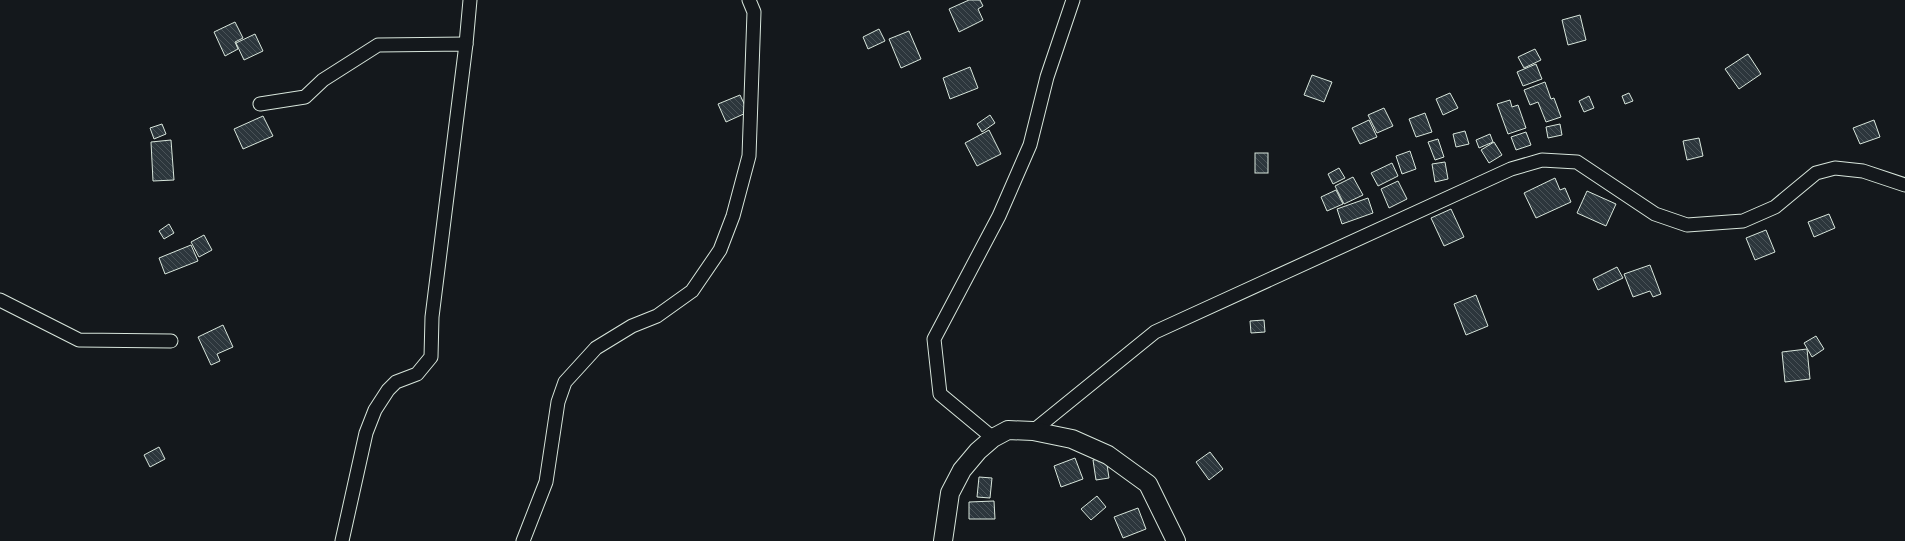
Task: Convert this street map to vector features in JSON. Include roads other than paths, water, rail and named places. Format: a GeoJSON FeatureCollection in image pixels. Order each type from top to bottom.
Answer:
{"type":"FeatureCollection","features":[{"type":"Feature","properties":{"kind":"main road"},"geometry":{"type":"LineString","coordinates":[[943,541],[950,493],[962,470],[978,451],[993,438],[1008,430],[1034,431],[1072,439],[1108,455],[1148,484],[1176,541]]}},
{"type":"Feature","properties":{"kind":"street"},"geometry":{"type":"LineString","coordinates":[[342,541],[366,433],[375,410],[388,390],[396,382],[417,374],[431,357],[432,317],[466,44],[470,0]]}},
{"type":"Feature","properties":{"kind":"street"},"geometry":{"type":"LineString","coordinates":[[523,541],[546,482],[558,402],[565,382],[596,348],[632,326],[657,316],[692,291],[720,250],[734,216],[749,156],[754,12],[748,0]]}},
{"type":"Feature","properties":{"kind":"street"},"geometry":{"type":"LineString","coordinates":[[993,438],[940,394],[934,339],[999,216],[1030,145],[1047,77],[1073,0]]}},
{"type":"Feature","properties":{"kind":"street"},"geometry":{"type":"LineString","coordinates":[[260,104],[305,97],[323,80],[378,45],[466,44]]}},
{"type":"Feature","properties":{"kind":"street"},"geometry":{"type":"LineString","coordinates":[[1034,431],[1155,332],[1511,169],[1542,160],[1577,162],[1655,214],[1687,225],[1742,221],[1775,207],[1816,173],[1835,168],[1863,171],[1905,185]]}},
{"type":"Feature","properties":{"kind":"street"},"geometry":{"type":"LineString","coordinates":[[0,300],[79,340],[171,341]]}}]}
